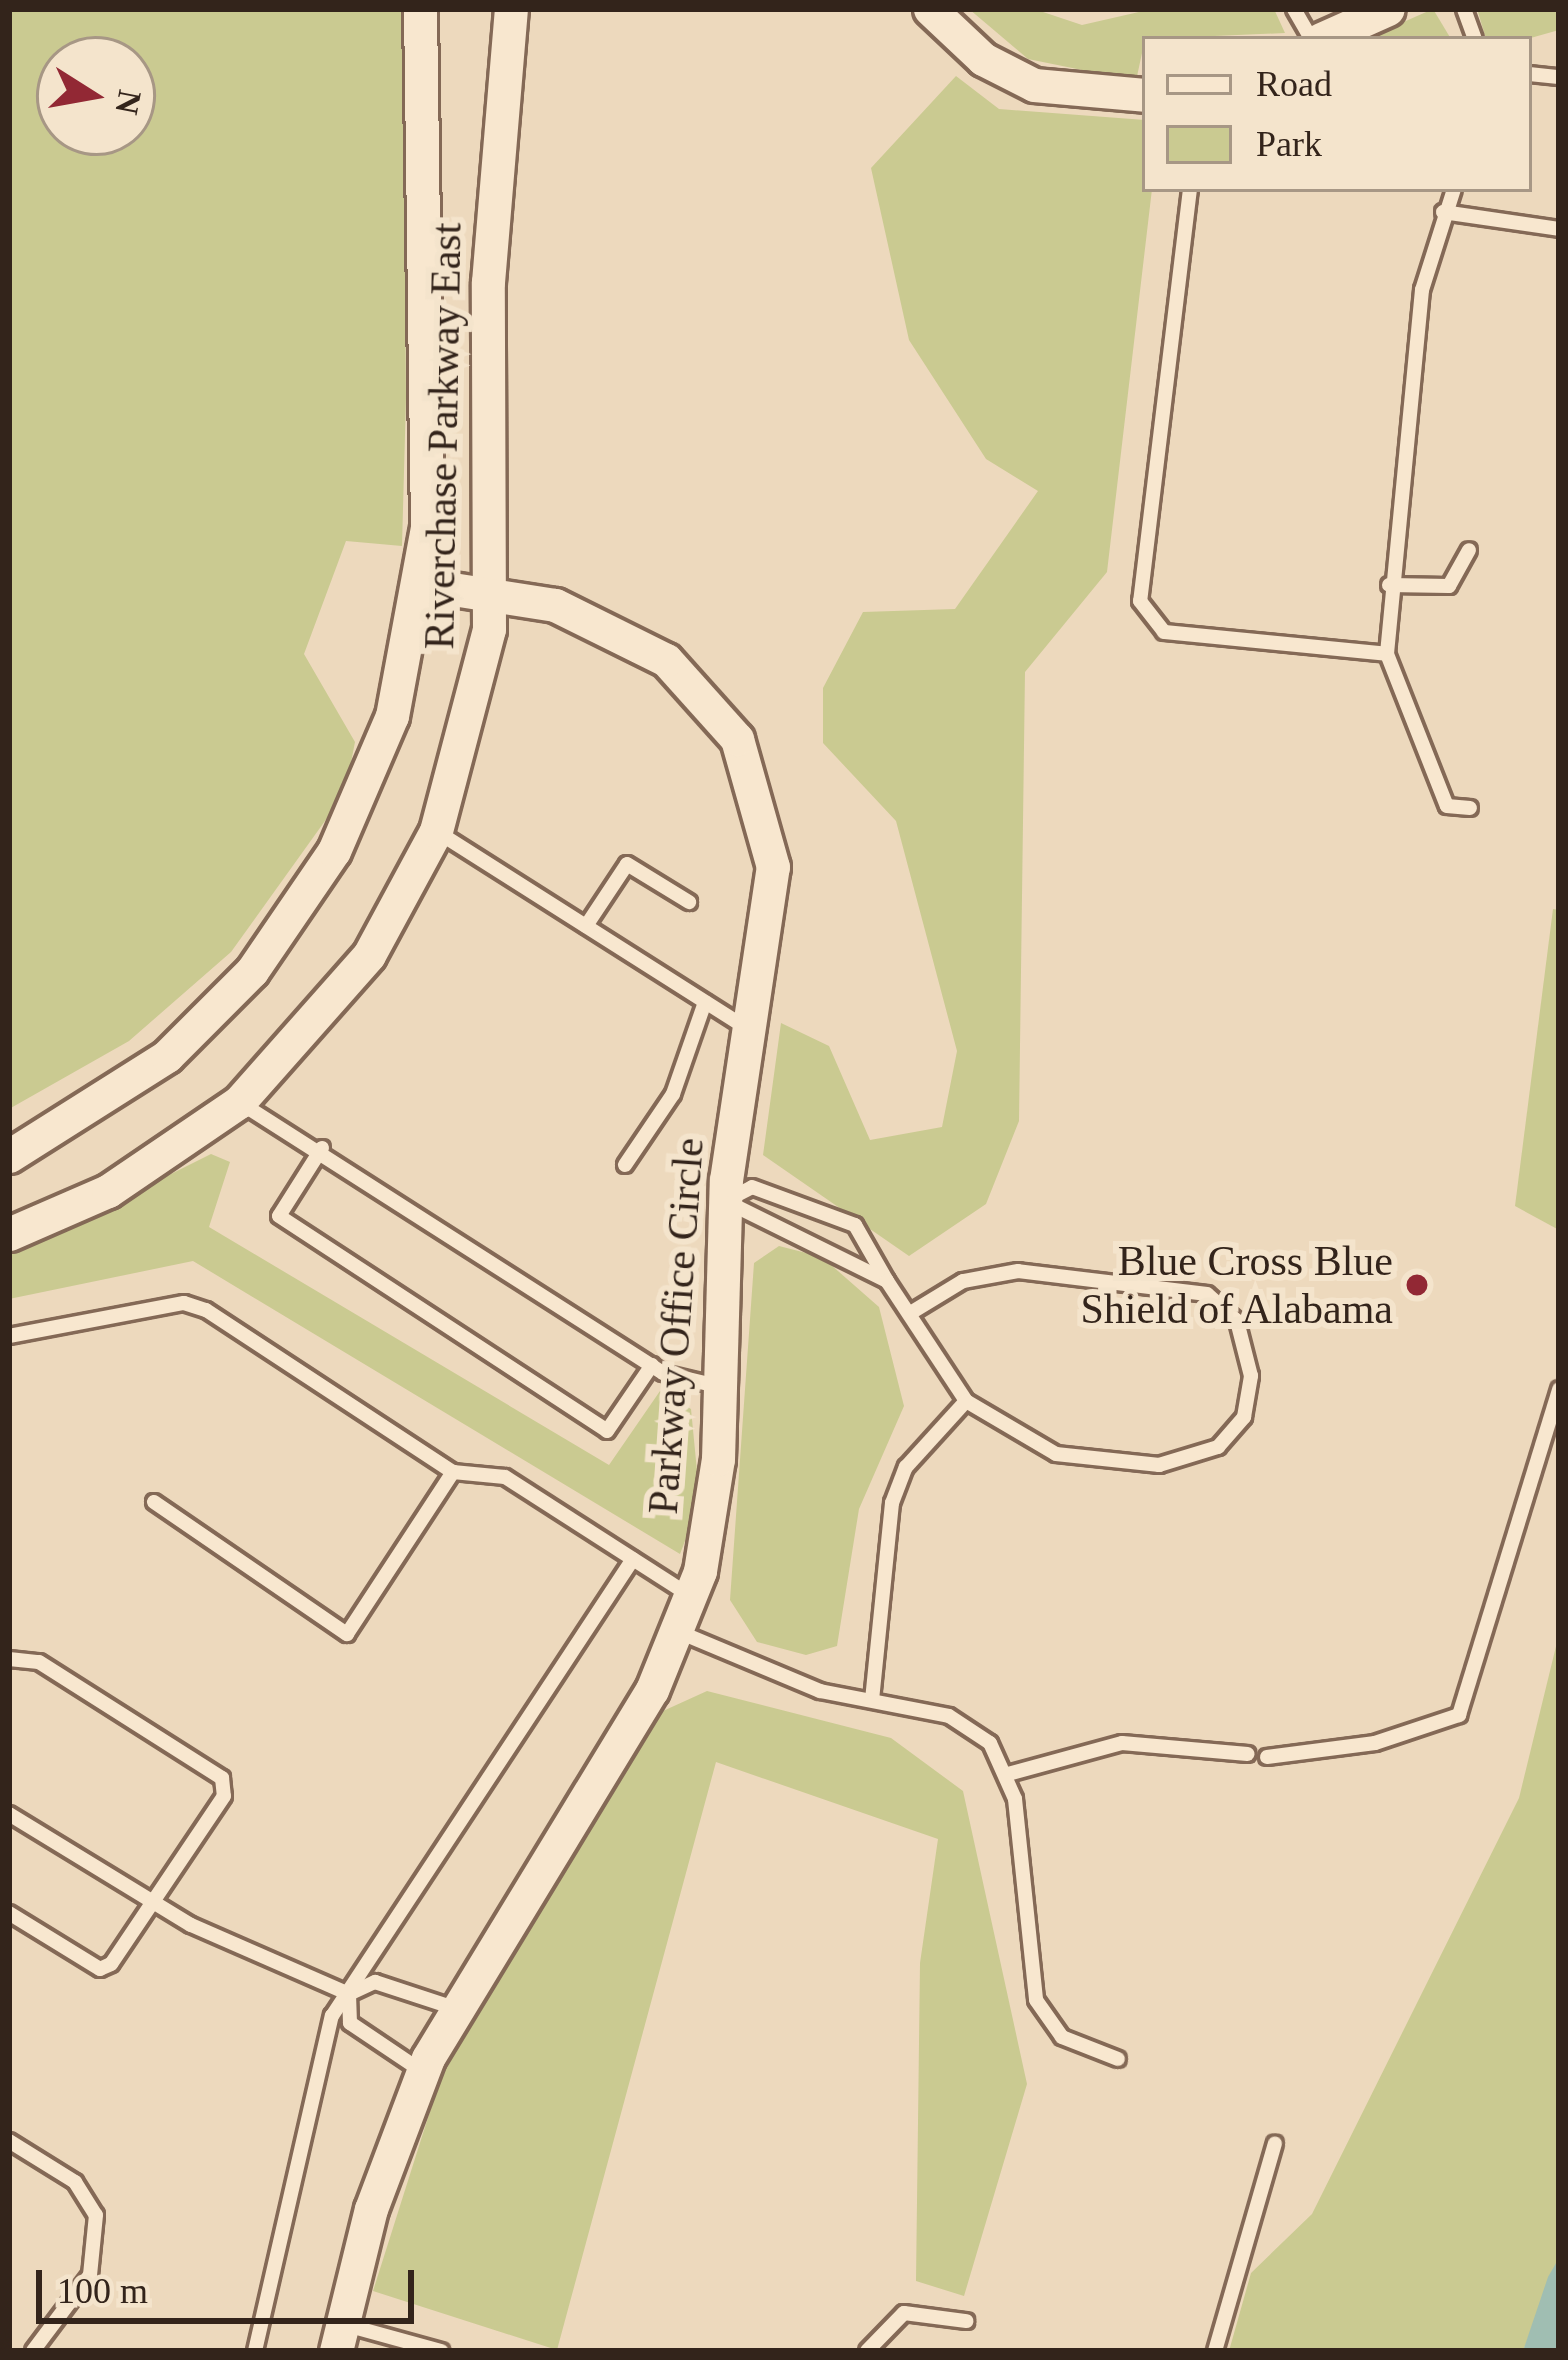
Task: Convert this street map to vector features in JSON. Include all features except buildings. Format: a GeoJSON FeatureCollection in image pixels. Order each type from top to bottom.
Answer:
{"type":"FeatureCollection","features":[{"type":"Feature","properties":{"kind":"street","name":"Riverchase Parkway East"},"geometry":{"type":"LineString","coordinates":[[9,1156],[166,1056],[298,909],[368,780],[422,584],[420,9]]}},
{"type":"Feature","properties":{"kind":"street","name":"Riverchase Parkway East"},"geometry":{"type":"LineString","coordinates":[[9,1234],[108,1191],[239,1102],[340,994],[436,831],[475,706],[491,594],[488,282],[511,9]]}},
{"type":"Feature","properties":{"kind":"street"},"geometry":{"type":"LineString","coordinates":[[930,9],[983,59],[1034,85],[1142,95]]}},
{"type":"Feature","properties":{"kind":"street"},"geometry":{"type":"LineString","coordinates":[[1328,36],[1388,9]]}},
{"type":"Feature","properties":{"kind":"street","name":"Parkway Office Circle"},"geometry":{"type":"LineString","coordinates":[[339,2338],[423,2072],[454,2008],[679,1632],[691,1596],[711,1520],[724,1201],[773,866],[737,740],[644,644],[555,605],[422,584]]}},
{"type":"Feature","properties":{"kind":"lane"},"geometry":{"type":"LineString","coordinates":[[1294,9],[1309,36]]}},
{"type":"Feature","properties":{"kind":"lane"},"geometry":{"type":"LineString","coordinates":[[1190,192],[1140,601],[1164,632],[1387,654]]}},
{"type":"Feature","properties":{"kind":"lane"},"geometry":{"type":"LineString","coordinates":[[1453,192],[1422,290],[1389,585],[1387,654],[1447,806],[1470,808]]}},
{"type":"Feature","properties":{"kind":"lane"},"geometry":{"type":"LineString","coordinates":[[1443,212],[1559,229]]}},
{"type":"Feature","properties":{"kind":"lane"},"geometry":{"type":"LineString","coordinates":[[1389,585],[1449,586],[1469,550]]}},
{"type":"Feature","properties":{"kind":"lane"},"geometry":{"type":"LineString","coordinates":[[436,831],[749,1030]]}},
{"type":"Feature","properties":{"kind":"lane"},"geometry":{"type":"LineString","coordinates":[[586,926],[627,864],[688,902]]}},
{"type":"Feature","properties":{"kind":"lane"},"geometry":{"type":"LineString","coordinates":[[625,1165],[674,1094],[705,1002]]}},
{"type":"Feature","properties":{"kind":"lane"},"geometry":{"type":"LineString","coordinates":[[239,1102],[322,1148],[652,1365],[720,1387]]}},
{"type":"Feature","properties":{"kind":"lane"},"geometry":{"type":"LineString","coordinates":[[322,1148],[279,1216],[607,1430],[652,1365]]}},
{"type":"Feature","properties":{"kind":"lane"},"geometry":{"type":"LineString","coordinates":[[724,1201],[752,1187],[831,1210],[855,1225],[887,1281],[966,1401],[1056,1454],[1159,1465],[1218,1448],[1244,1417],[1251,1376],[1237,1321],[1207,1294],[1155,1284],[1018,1271],[963,1281],[909,1314]]}},
{"type":"Feature","properties":{"kind":"lane"},"geometry":{"type":"LineString","coordinates":[[724,1201],[887,1281]]}},
{"type":"Feature","properties":{"kind":"lane"},"geometry":{"type":"LineString","coordinates":[[9,1336],[184,1303],[453,1472],[505,1477],[691,1596]]}},
{"type":"Feature","properties":{"kind":"lane"},"geometry":{"type":"LineString","coordinates":[[1267,1757],[1376,1743],[1459,1715],[1559,1389]]}},
{"type":"Feature","properties":{"kind":"lane"},"geometry":{"type":"LineString","coordinates":[[872,1700],[892,1504],[905,1467],[966,1401]]}},
{"type":"Feature","properties":{"kind":"lane"},"geometry":{"type":"LineString","coordinates":[[154,1502],[347,1634],[453,1472]]}},
{"type":"Feature","properties":{"kind":"lane"},"geometry":{"type":"LineString","coordinates":[[255,2351],[332,2016],[633,1559]]}},
{"type":"Feature","properties":{"kind":"lane"},"geometry":{"type":"LineString","coordinates":[[679,1632],[741,1665],[949,1717],[990,1743],[1008,1774],[1036,2000],[1062,2037],[1118,2059]]}},
{"type":"Feature","properties":{"kind":"lane"},"geometry":{"type":"LineString","coordinates":[[9,1659],[39,1662],[222,1778],[224,1796],[152,1903],[100,1969],[9,1912]]}},
{"type":"Feature","properties":{"kind":"lane"},"geometry":{"type":"LineString","coordinates":[[1008,1774],[1122,1743],[1248,1754]]}},
{"type":"Feature","properties":{"kind":"lane"},"geometry":{"type":"LineString","coordinates":[[9,1814],[152,1903],[349,1994],[375,1982],[454,2008]]}},
{"type":"Feature","properties":{"kind":"lane"},"geometry":{"type":"LineString","coordinates":[[349,1994],[350,2023],[423,2072]]}},
{"type":"Feature","properties":{"kind":"lane"},"geometry":{"type":"LineString","coordinates":[[9,2141],[75,2182],[96,2215],[90,2275],[33,2351]]}},
{"type":"Feature","properties":{"kind":"lane"},"geometry":{"type":"LineString","coordinates":[[1215,2351],[1275,2143]]}},
{"type":"Feature","properties":{"kind":"lane"},"geometry":{"type":"LineString","coordinates":[[867,2351],[904,2313],[966,2321]]}},
{"type":"Feature","properties":{"kind":"lane"},"geometry":{"type":"LineString","coordinates":[[339,2338],[441,2351]]}},
{"type":"Feature","properties":{"kind":"green space"},"geometry":{"type":"Polygon","coordinates":[[[9,9],[403,9],[406,398],[402,546],[346,541],[304,654],[355,742],[345,793],[231,952],[129,1041],[9,1109],[9,9]]]}},
{"type":"Feature","properties":{"kind":"green space"},"geometry":{"type":"Polygon","coordinates":[[[969,9],[1034,9],[1082,25],[1152,9],[1274,9],[1285,33],[1142,36],[1136,81],[1028,59],[969,9]]]}},
{"type":"Feature","properties":{"kind":"green space"},"geometry":{"type":"Polygon","coordinates":[[[1433,9],[1449,36],[1372,36],[1433,9]]]}},
{"type":"Feature","properties":{"kind":"green space"},"geometry":{"type":"Polygon","coordinates":[[[1559,9],[1559,30],[1532,38],[1485,36],[1478,12],[1559,9]]]}},
{"type":"Feature","properties":{"kind":"green space"},"geometry":{"type":"Polygon","coordinates":[[[956,76],[999,109],[1142,120],[1142,192],[1152,192],[1107,572],[1025,672],[1019,1121],[986,1204],[909,1256],[763,1155],[781,1023],[829,1046],[870,1140],[942,1127],[957,1051],[896,821],[823,743],[823,688],[863,612],[955,609],[1038,491],[986,459],[909,340],[871,168],[956,76]]]}},
{"type":"Feature","properties":{"kind":"green space"},"geometry":{"type":"Polygon","coordinates":[[[1553,909],[1559,910],[1559,1230],[1515,1206],[1553,909]]]}},
{"type":"Feature","properties":{"kind":"green space"},"geometry":{"type":"Polygon","coordinates":[[[211,1154],[230,1162],[209,1227],[609,1465],[660,1391],[691,1409],[700,1502],[680,1554],[193,1261],[9,1299],[9,1255],[211,1154]]]}},
{"type":"Feature","properties":{"kind":"green space"},"geometry":{"type":"Polygon","coordinates":[[[779,1246],[822,1257],[879,1307],[904,1406],[859,1509],[837,1646],[806,1655],[757,1642],[730,1600],[754,1263],[779,1246]]]}},
{"type":"Feature","properties":{"kind":"green space"},"geometry":{"type":"Polygon","coordinates":[[[1559,1634],[1559,2258],[1523,2351],[1229,2351],[1251,2273],[1312,2214],[1519,1798],[1559,1634]]]}},
{"type":"Feature","properties":{"kind":"green space"},"geometry":{"type":"Polygon","coordinates":[[[707,1691],[891,1738],[963,1791],[1027,2084],[964,2296],[916,2281],[920,1963],[938,1839],[716,1762],[557,2350],[373,2291],[445,2064],[663,1711],[707,1691]]]}},
{"type":"Feature","properties":{"kind":"shaded area"},"geometry":{"type":"Polygon","coordinates":[[[1559,2258],[1559,2351],[1523,2351],[1548,2277],[1559,2258]]]}},
{"type":"Feature","properties":{"kind":"place","name":"Blue Cross Blue Shield of Alabama"},"geometry":{"type":"Point","coordinates":[1417,1285]}}]}
